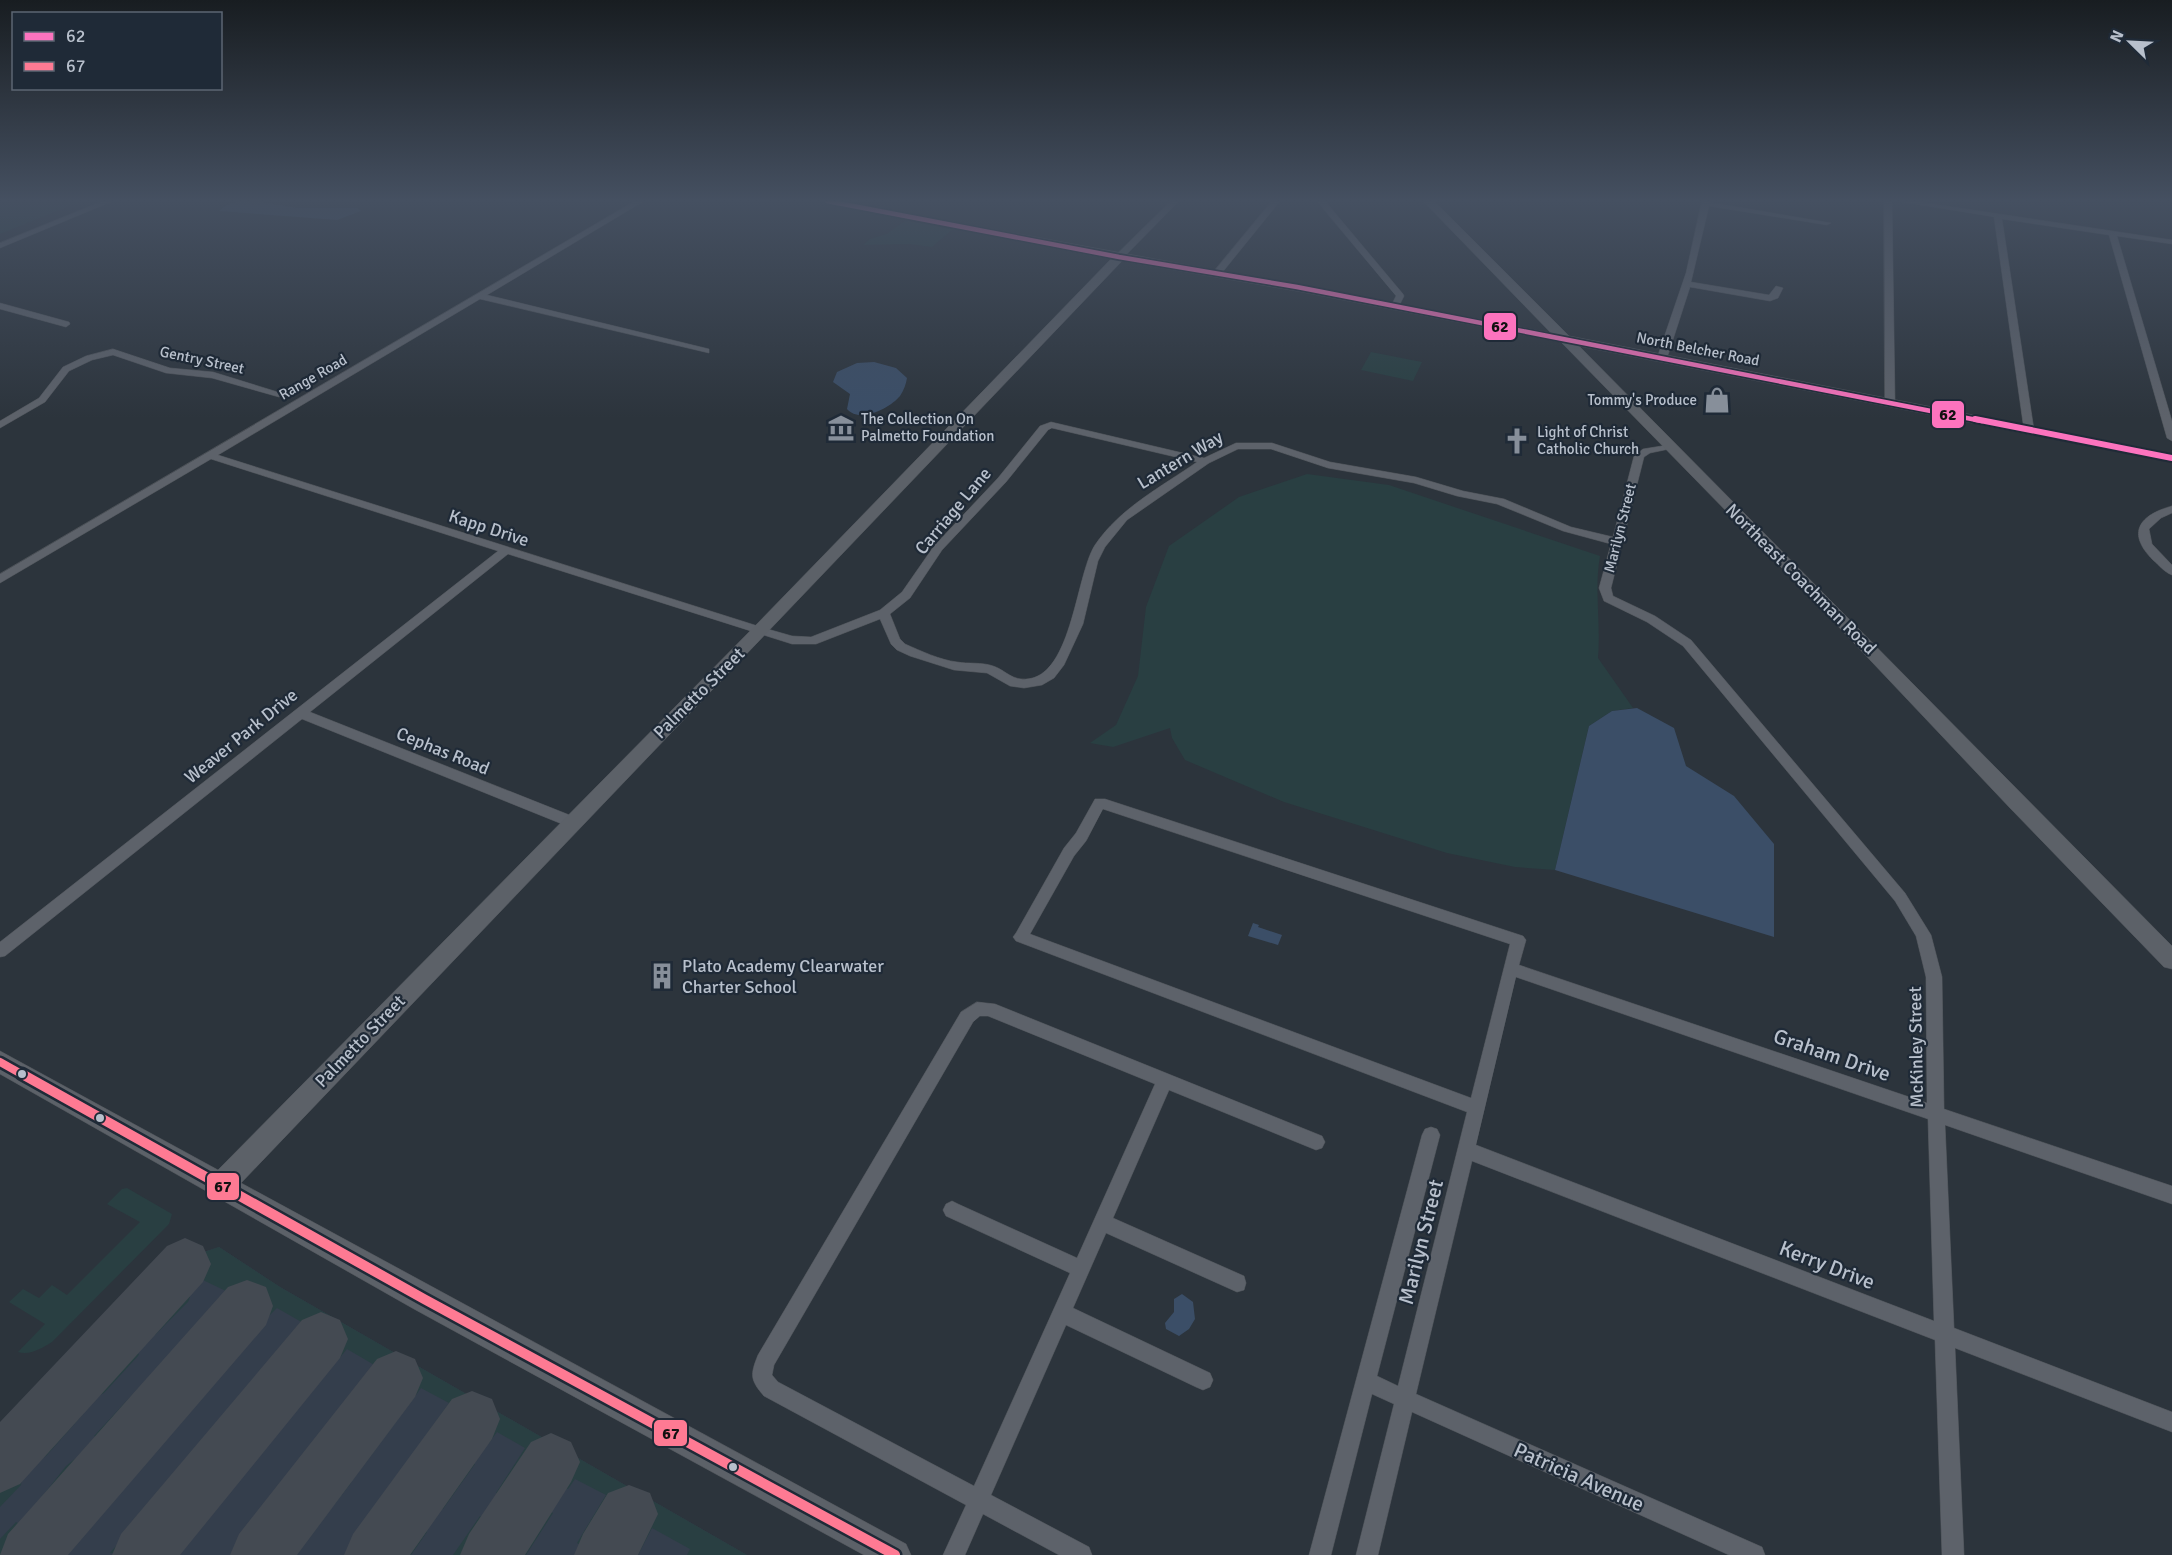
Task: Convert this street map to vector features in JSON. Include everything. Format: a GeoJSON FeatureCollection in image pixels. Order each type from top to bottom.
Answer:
{"type":"FeatureCollection","features":[{"type":"Feature","properties":{"kind":"main road","name":"Palmetto Street"},"geometry":{"type":"LineString","coordinates":[[222,1184],[760,631],[1103,274]]}},
{"type":"Feature","properties":{"kind":"main road","name":"North Belcher Road"},"geometry":{"type":"LineString","coordinates":[[1226,274],[2172,458]]}},
{"type":"Feature","properties":{"kind":"main road","name":"Northeast Coachman Road"},"geometry":{"type":"LineString","coordinates":[[1499,274],[1833,610],[2017,804],[2172,960]]}},
{"type":"Feature","properties":{"kind":"main road"},"geometry":{"type":"LineString","coordinates":[[1494,326],[1526,318],[1534,309]]}},
{"type":"Feature","properties":{"kind":"main road"},"geometry":{"type":"LineString","coordinates":[[0,1062],[222,1184],[424,1299],[896,1555]]}},
{"type":"Feature","properties":{"kind":"street","name":"Range Road"},"geometry":{"type":"LineString","coordinates":[[0,579],[517,274]]}},
{"type":"Feature","properties":{"kind":"street"},"geometry":{"type":"LineString","coordinates":[[1381,274],[1400,296],[1395,306]]}},
{"type":"Feature","properties":{"kind":"street"},"geometry":{"type":"LineString","coordinates":[[1662,358],[1689,274]]}},
{"type":"Feature","properties":{"kind":"street"},"geometry":{"type":"LineString","coordinates":[[1889,274],[1890,403]]}},
{"type":"Feature","properties":{"kind":"street"},"geometry":{"type":"LineString","coordinates":[[2007,274],[2030,430]]}},
{"type":"Feature","properties":{"kind":"street"},"geometry":{"type":"LineString","coordinates":[[2124,274],[2172,438]]}},
{"type":"Feature","properties":{"kind":"street"},"geometry":{"type":"LineString","coordinates":[[1687,284],[1770,298],[1775,296],[1779,288]]}},
{"type":"Feature","properties":{"kind":"street"},"geometry":{"type":"LineString","coordinates":[[479,296],[706,351]]}},
{"type":"Feature","properties":{"kind":"street"},"geometry":{"type":"LineString","coordinates":[[0,306],[66,324]]}},
{"type":"Feature","properties":{"kind":"street","name":"Gentry Street"},"geometry":{"type":"LineString","coordinates":[[0,424],[42,400],[66,369],[89,358],[113,352],[169,371],[213,375],[279,394]]}},
{"type":"Feature","properties":{"kind":"street","name":"Carriage Lane"},"geometry":{"type":"LineString","coordinates":[[760,631],[792,640],[812,640],[884,614],[906,595],[938,548],[1002,480],[1044,429],[1051,425],[1205,461]]}},
{"type":"Feature","properties":{"kind":"street","name":"Lantern Way"},"geometry":{"type":"LineString","coordinates":[[884,614],[895,641],[914,653],[954,666],[990,669],[1010,682],[1024,684],[1038,682],[1050,675],[1058,665],[1077,624],[1092,561],[1100,546],[1131,510],[1205,461],[1236,446],[1272,446],[1328,465],[1395,475],[1461,494],[1500,501],[1567,529],[1617,542]]}},
{"type":"Feature","properties":{"kind":"street","name":"Marilyn Street"},"geometry":{"type":"LineString","coordinates":[[1608,598],[1605,588],[1639,456],[1647,451],[1670,446]]}},
{"type":"Feature","properties":{"kind":"street","name":"Kapp Drive"},"geometry":{"type":"LineString","coordinates":[[209,455],[760,631]]}},
{"type":"Feature","properties":{"kind":"street"},"geometry":{"type":"LineString","coordinates":[[2172,509],[2152,518],[2141,530],[2147,548],[2172,572]]}},
{"type":"Feature","properties":{"kind":"street","name":"Weaver Park Drive"},"geometry":{"type":"LineString","coordinates":[[0,951],[505,550]]}},
{"type":"Feature","properties":{"kind":"street","name":"McKinley Street"},"geometry":{"type":"LineString","coordinates":[[1608,598],[1666,627],[1687,643],[1900,897],[1923,935],[1934,977],[1936,1114],[1953,1555]]}},
{"type":"Feature","properties":{"kind":"street","name":"Cephas Road"},"geometry":{"type":"LineString","coordinates":[[300,713],[572,822]]}},
{"type":"Feature","properties":{"kind":"street","name":"Marilyn Street"},"geometry":{"type":"LineString","coordinates":[[1367,1555],[1466,1150],[1477,1108],[1518,940],[1100,803],[1081,837],[1069,852],[1021,937],[1477,1108]]}},
{"type":"Feature","properties":{"kind":"street","name":"Graham Drive"},"geometry":{"type":"LineString","coordinates":[[1511,969],[2172,1194]]}},
{"type":"Feature","properties":{"kind":"street"},"geometry":{"type":"LineString","coordinates":[[1081,1555],[771,1389],[762,1378],[765,1362],[967,1017],[976,1009],[989,1009],[1316,1142]]}},
{"type":"Feature","properties":{"kind":"street"},"geometry":{"type":"LineString","coordinates":[[954,1555],[1165,1080]]}},
{"type":"Feature","properties":{"kind":"street"},"geometry":{"type":"LineString","coordinates":[[1320,1555],[1431,1135]]}},
{"type":"Feature","properties":{"kind":"street","name":"Kerry Drive"},"geometry":{"type":"LineString","coordinates":[[1466,1150],[2172,1422]]}},
{"type":"Feature","properties":{"kind":"street"},"geometry":{"type":"LineString","coordinates":[[952,1210],[1081,1269]]}},
{"type":"Feature","properties":{"kind":"street"},"geometry":{"type":"LineString","coordinates":[[1102,1222],[1237,1283]]}},
{"type":"Feature","properties":{"kind":"street"},"geometry":{"type":"LineString","coordinates":[[1062,1313],[1203,1380]]}},
{"type":"Feature","properties":{"kind":"street","name":"Patricia Avenue"},"geometry":{"type":"LineString","coordinates":[[1367,1382],[1754,1555]]}},
{"type":"Feature","properties":{"kind":"shaded area"},"geometry":{"type":"Polygon","coordinates":[[[219,1247],[280,1287],[747,1555],[0,1555],[0,1437],[164,1265],[219,1247]]]}},
{"type":"Feature","properties":{"kind":"green space"},"geometry":{"type":"Polygon","coordinates":[[[1371,352],[1422,362],[1413,381],[1361,370],[1371,352]]]}},
{"type":"Feature","properties":{"kind":"green space"},"geometry":{"type":"Polygon","coordinates":[[[1307,474],[1389,485],[1600,556],[1598,658],[1633,708],[1612,711],[1589,726],[1555,870],[1515,867],[1447,853],[1284,802],[1185,760],[1172,738],[1170,728],[1113,747],[1090,743],[1116,725],[1138,676],[1146,607],[1169,546],[1239,497],[1307,474]]]}},
{"type":"Feature","properties":{"kind":"green space"},"geometry":{"type":"Polygon","coordinates":[[[127,1188],[172,1214],[169,1224],[52,1342],[31,1352],[18,1352],[45,1324],[9,1302],[23,1289],[39,1298],[52,1285],[67,1295],[140,1222],[107,1204],[122,1189],[127,1188]]]}},
{"type":"Feature","properties":{"kind":"green space"},"geometry":{"type":"Polygon","coordinates":[[[219,1247],[280,1287],[747,1555],[687,1555],[690,1549],[652,1528],[638,1555],[615,1555],[634,1523],[634,1515],[625,1511],[620,1514],[597,1548],[589,1550],[577,1543],[606,1495],[575,1479],[568,1489],[554,1481],[552,1475],[556,1462],[548,1456],[544,1457],[516,1496],[506,1499],[496,1493],[525,1448],[497,1432],[489,1443],[474,1433],[477,1419],[465,1415],[441,1447],[432,1451],[420,1444],[449,1403],[421,1388],[413,1399],[400,1392],[401,1378],[390,1374],[361,1411],[352,1412],[344,1407],[376,1366],[347,1349],[338,1360],[322,1351],[328,1343],[316,1337],[291,1365],[283,1369],[272,1363],[305,1324],[277,1308],[269,1316],[244,1300],[219,1327],[205,1318],[228,1292],[182,1270],[187,1264],[181,1261],[0,1454],[0,1437],[164,1265],[219,1247]]]}},
{"type":"Feature","properties":{"kind":"green space"},"geometry":{"type":"Polygon","coordinates":[[[176,1288],[190,1297],[188,1302],[155,1335],[141,1328],[139,1325],[151,1308],[165,1294],[176,1288]]]}},
{"type":"Feature","properties":{"kind":"green space"},"geometry":{"type":"Polygon","coordinates":[[[244,1329],[253,1334],[218,1374],[208,1368],[209,1360],[236,1330],[244,1329]]]}},
{"type":"Feature","properties":{"kind":"green space"},"geometry":{"type":"Polygon","coordinates":[[[188,1335],[200,1343],[200,1349],[171,1383],[164,1382],[152,1373],[188,1335]]]}},
{"type":"Feature","properties":{"kind":"green space"},"geometry":{"type":"Polygon","coordinates":[[[122,1344],[139,1354],[100,1395],[86,1384],[86,1380],[122,1344]]]}},
{"type":"Feature","properties":{"kind":"green space"},"geometry":{"type":"Polygon","coordinates":[[[312,1371],[323,1378],[289,1419],[278,1411],[281,1399],[296,1382],[312,1371]]]}},
{"type":"Feature","properties":{"kind":"green space"},"geometry":{"type":"Polygon","coordinates":[[[257,1381],[267,1388],[262,1400],[248,1418],[231,1429],[221,1422],[257,1381]]]}},
{"type":"Feature","properties":{"kind":"green space"},"geometry":{"type":"Polygon","coordinates":[[[193,1386],[202,1392],[165,1434],[156,1429],[156,1421],[185,1388],[193,1386]]]}},
{"type":"Feature","properties":{"kind":"green space"},"geometry":{"type":"Polygon","coordinates":[[[136,1394],[147,1401],[148,1407],[122,1437],[107,1445],[94,1436],[132,1395],[136,1394]]]}},
{"type":"Feature","properties":{"kind":"green space"},"geometry":{"type":"Polygon","coordinates":[[[69,1404],[84,1413],[42,1459],[27,1448],[27,1444],[64,1405],[69,1404]]]}},
{"type":"Feature","properties":{"kind":"green space"},"geometry":{"type":"Polygon","coordinates":[[[386,1412],[398,1419],[366,1462],[353,1453],[353,1447],[377,1416],[386,1412]]]}},
{"type":"Feature","properties":{"kind":"green space"},"geometry":{"type":"Polygon","coordinates":[[[329,1427],[337,1432],[338,1441],[312,1473],[305,1475],[295,1469],[329,1427]]]}},
{"type":"Feature","properties":{"kind":"green space"},"geometry":{"type":"Polygon","coordinates":[[[263,1430],[275,1437],[237,1483],[226,1476],[234,1455],[250,1438],[263,1430]]]}},
{"type":"Feature","properties":{"kind":"green space"},"geometry":{"type":"Polygon","coordinates":[[[205,1442],[214,1448],[210,1462],[196,1480],[177,1493],[168,1486],[205,1442]]]}},
{"type":"Feature","properties":{"kind":"green space"},"geometry":{"type":"Polygon","coordinates":[[[140,1447],[148,1453],[109,1497],[100,1491],[100,1483],[129,1450],[140,1447]]]}},
{"type":"Feature","properties":{"kind":"green space"},"geometry":{"type":"Polygon","coordinates":[[[461,1456],[475,1464],[443,1509],[429,1500],[429,1494],[454,1459],[461,1456]]]}},
{"type":"Feature","properties":{"kind":"green space"},"geometry":{"type":"Polygon","coordinates":[[[76,1458],[91,1468],[90,1473],[56,1511],[37,1503],[66,1466],[76,1458]]]}},
{"type":"Feature","properties":{"kind":"green space"},"geometry":{"type":"Polygon","coordinates":[[[7,1469],[22,1478],[21,1485],[0,1507],[0,1473],[7,1469]]]}},
{"type":"Feature","properties":{"kind":"green space"},"geometry":{"type":"Polygon","coordinates":[[[400,1471],[413,1477],[411,1489],[398,1508],[382,1520],[370,1512],[400,1471]]]}},
{"type":"Feature","properties":{"kind":"green space"},"geometry":{"type":"Polygon","coordinates":[[[337,1474],[351,1483],[316,1528],[303,1520],[303,1512],[331,1476],[337,1474]]]}},
{"type":"Feature","properties":{"kind":"green space"},"geometry":{"type":"Polygon","coordinates":[[[278,1490],[288,1495],[288,1505],[260,1540],[249,1542],[242,1537],[278,1490]]]}},
{"type":"Feature","properties":{"kind":"green space"},"geometry":{"type":"Polygon","coordinates":[[[202,1495],[212,1495],[222,1502],[181,1550],[171,1544],[171,1533],[202,1495]]]}},
{"type":"Feature","properties":{"kind":"green space"},"geometry":{"type":"Polygon","coordinates":[[[151,1505],[160,1513],[160,1522],[132,1555],[110,1553],[151,1505]]]}},
{"type":"Feature","properties":{"kind":"green space"},"geometry":{"type":"Polygon","coordinates":[[[540,1505],[553,1513],[526,1555],[519,1555],[511,1551],[510,1541],[530,1509],[540,1505]]]}},
{"type":"Feature","properties":{"kind":"green space"},"geometry":{"type":"Polygon","coordinates":[[[83,1512],[91,1517],[59,1555],[42,1555],[42,1550],[73,1515],[83,1512]]]}},
{"type":"Feature","properties":{"kind":"green space"},"geometry":{"type":"Polygon","coordinates":[[[480,1516],[493,1525],[494,1530],[477,1555],[453,1555],[480,1516]]]}},
{"type":"Feature","properties":{"kind":"green space"},"geometry":{"type":"Polygon","coordinates":[[[16,1522],[33,1534],[30,1541],[18,1555],[0,1555],[0,1539],[16,1522]]]}},
{"type":"Feature","properties":{"kind":"green space"},"geometry":{"type":"Polygon","coordinates":[[[413,1523],[427,1532],[411,1555],[385,1555],[406,1526],[413,1523]]]}},
{"type":"Feature","properties":{"kind":"water"},"geometry":{"type":"Polygon","coordinates":[[[874,362],[896,368],[907,378],[904,389],[895,401],[875,413],[859,415],[853,413],[847,409],[850,394],[833,382],[837,372],[857,363],[874,362]]]}},
{"type":"Feature","properties":{"kind":"water"},"geometry":{"type":"Polygon","coordinates":[[[1637,708],[1674,728],[1686,766],[1734,796],[1774,844],[1774,937],[1555,870],[1589,726],[1612,711],[1637,708]]]}},
{"type":"Feature","properties":{"kind":"water"},"geometry":{"type":"Polygon","coordinates":[[[1253,923],[1282,935],[1278,945],[1248,936],[1253,923]]]}},
{"type":"Feature","properties":{"kind":"water"},"geometry":{"type":"Polygon","coordinates":[[[1182,1294],[1193,1302],[1195,1319],[1189,1329],[1179,1336],[1166,1329],[1165,1323],[1174,1312],[1174,1299],[1182,1294]]]}},
{"type":"Feature","properties":{"kind":"taxiway"},"geometry":{"type":"LineString","coordinates":[[0,1464],[185,1264]]}},
{"type":"Feature","properties":{"kind":"taxiway"},"geometry":{"type":"LineString","coordinates":[[29,1555],[247,1306]]}},
{"type":"Feature","properties":{"kind":"taxiway"},"geometry":{"type":"LineString","coordinates":[[142,1555],[321,1339]]}},
{"type":"Feature","properties":{"kind":"taxiway"},"geometry":{"type":"LineString","coordinates":[[260,1555],[396,1378]]}},
{"type":"Feature","properties":{"kind":"taxiway"},"geometry":{"type":"LineString","coordinates":[[374,1555],[472,1419]]}},
{"type":"Feature","properties":{"kind":"taxiway"},"geometry":{"type":"LineString","coordinates":[[490,1555],[551,1462]]}},
{"type":"Feature","properties":{"kind":"taxiway"},"geometry":{"type":"LineString","coordinates":[[604,1555],[629,1514]]}},
{"type":"Feature","properties":{"kind":"transit line","name":"62"},"geometry":{"type":"LineString","coordinates":[[1217,274],[1297,287],[2172,458]]}},
{"type":"Feature","properties":{"kind":"transit line","name":"67"},"geometry":{"type":"LineString","coordinates":[[0,1062],[424,1299],[895,1555]]}},
{"type":"Feature","properties":{"kind":"place","name":"Tommy's Produce"},"geometry":{"type":"Point","coordinates":[1717,400]}},
{"type":"Feature","properties":{"kind":"place","name":"The Collection On Palmetto Foundation"},"geometry":{"type":"Point","coordinates":[841,428]}},
{"type":"Feature","properties":{"kind":"place","name":"Light of Christ Catholic Church"},"geometry":{"type":"Point","coordinates":[1517,441]}},
{"type":"Feature","properties":{"kind":"place","name":"Plato Academy Clearwater Charter School"},"geometry":{"type":"Point","coordinates":[662,976]}}]}
